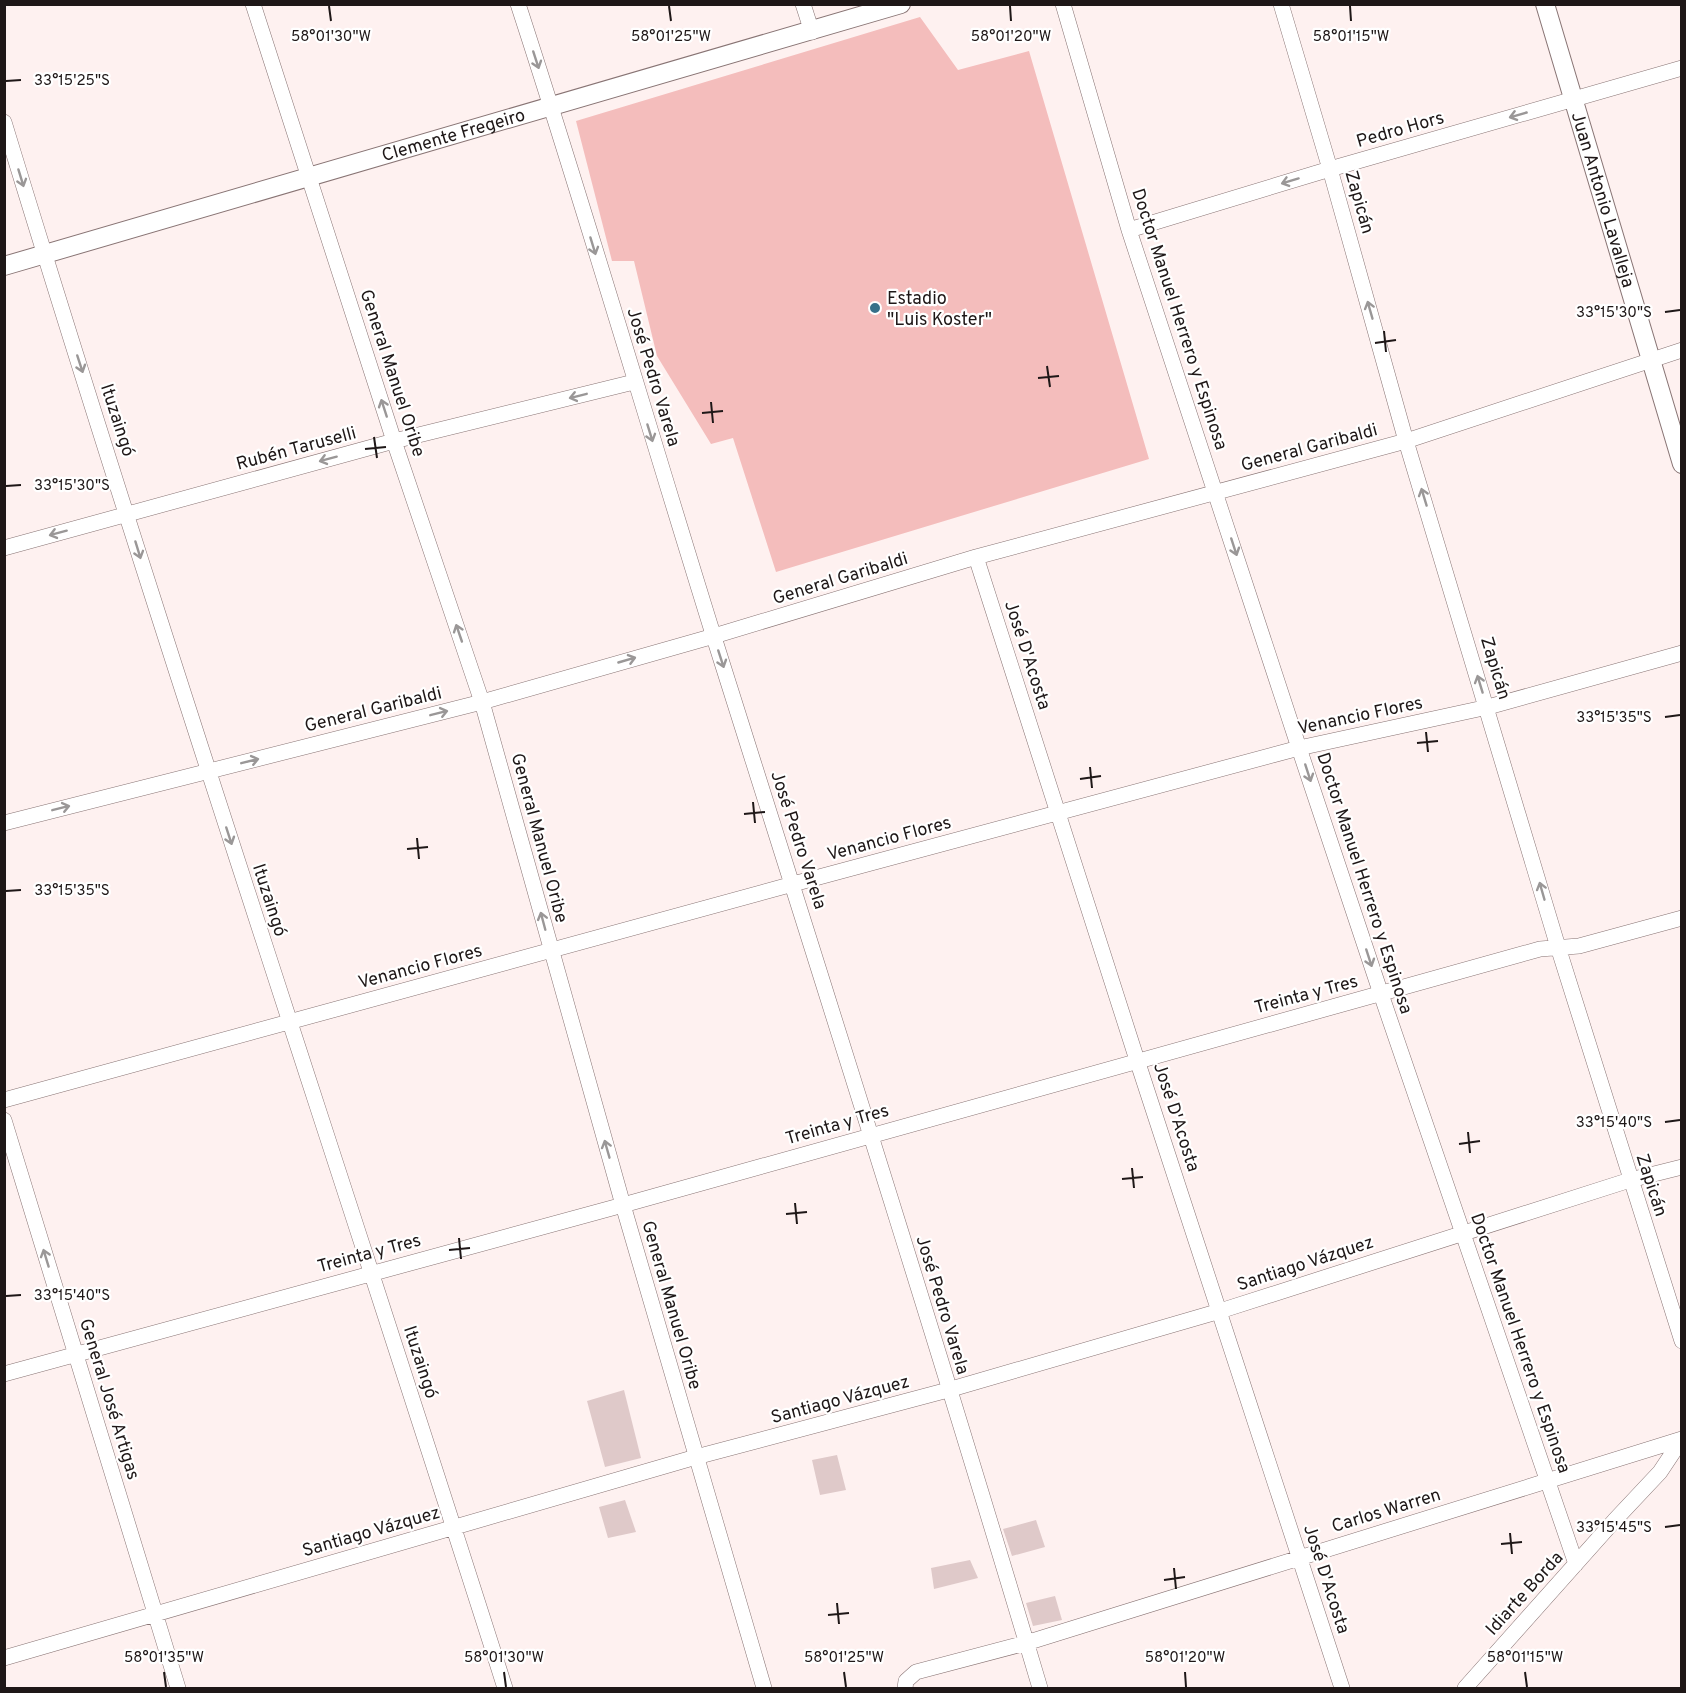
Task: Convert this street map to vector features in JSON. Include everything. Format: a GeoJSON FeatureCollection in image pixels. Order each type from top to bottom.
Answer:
{"type":"FeatureCollection","features":[{"type":"Feature","properties":{"kind":"street","name":"General Manuel Oribe"},"geometry":{"type":"LineString","coordinates":[[253,4],[394,441],[482,702],[623,1205],[764,1689]]}},
{"type":"Feature","properties":{"kind":"street","name":"José Pedro Varela"},"geometry":{"type":"LineString","coordinates":[[518,4],[552,108],[634,382],[871,1134],[1040,1689]]}},
{"type":"Feature","properties":{"kind":"street"},"geometry":{"type":"LineString","coordinates":[[803,4],[812,32]]}},
{"type":"Feature","properties":{"kind":"street","name":"Clemente Fregeiro"},"geometry":{"type":"LineString","coordinates":[[4,266],[552,108],[901,4]]}},
{"type":"Feature","properties":{"kind":"street","name":"Doctor Manuel Herrero y Espinosa"},"geometry":{"type":"LineString","coordinates":[[1063,4],[1129,230],[1299,748],[1576,1564]]}},
{"type":"Feature","properties":{"kind":"street","name":"Zapicán"},"geometry":{"type":"LineString","coordinates":[[1281,4],[1406,441],[1488,707],[1558,947],[1682,1341]]}},
{"type":"Feature","properties":{"kind":"street","name":"Juan Antonio Lavalleja"},"geometry":{"type":"LineString","coordinates":[[1545,4],[1682,464]]}},
{"type":"Feature","properties":{"kind":"street","name":"Pedro Hors"},"geometry":{"type":"LineString","coordinates":[[1129,230],[1330,169],[1682,68]]}},
{"type":"Feature","properties":{"kind":"street","name":"Ituzaingó"},"geometry":{"type":"LineString","coordinates":[[4,122],[207,772],[372,1272],[505,1689]]}},
{"type":"Feature","properties":{"kind":"street","name":"General Garibaldi"},"geometry":{"type":"LineString","coordinates":[[4,823],[482,702],[714,636],[976,557],[1406,441],[1682,350]]}},
{"type":"Feature","properties":{"kind":"street","name":"Rubén Taruselli"},"geometry":{"type":"LineString","coordinates":[[4,548],[394,441],[634,382]]}},
{"type":"Feature","properties":{"kind":"street","name":"José D'Acosta"},"geometry":{"type":"LineString","coordinates":[[976,557],[1342,1689]]}},
{"type":"Feature","properties":{"kind":"street","name":"Venancio Flores"},"geometry":{"type":"LineString","coordinates":[[4,1100],[1299,748],[1488,707],[1682,653]]}},
{"type":"Feature","properties":{"kind":"street","name":"Treinta y Tres"},"geometry":{"type":"LineString","coordinates":[[4,1374],[623,1205],[1540,949],[1579,946],[1682,918]]}},
{"type":"Feature","properties":{"kind":"street","name":"General José Artigas"},"geometry":{"type":"LineString","coordinates":[[4,1120],[178,1689]]}},
{"type":"Feature","properties":{"kind":"street","name":"Santiago Vázquez"},"geometry":{"type":"LineString","coordinates":[[4,1658],[696,1457],[948,1390],[1220,1311],[1630,1180],[1682,1167]]}},
{"type":"Feature","properties":{"kind":"street","name":"Carlos Warren"},"geometry":{"type":"LineString","coordinates":[[904,1689],[906,1681],[916,1672],[1026,1643],[1682,1439]]}},
{"type":"Feature","properties":{"kind":"street","name":"Idiarte Borda"},"geometry":{"type":"LineString","coordinates":[[1465,1689],[1660,1472],[1682,1439]]}},
{"type":"Feature","properties":{"kind":"shaded area","name":"Estadio \"Luis Koster\""},"geometry":{"type":"Polygon","coordinates":[[[920,17],[958,70],[1029,51],[1149,459],[776,572],[733,438],[711,444],[657,356],[634,261],[612,261],[576,121],[920,17]]]}},
{"type":"Feature","properties":{"kind":"building"},"geometry":{"type":"Polygon","coordinates":[[[624,1390],[641,1458],[605,1467],[587,1401],[624,1390]]]}},
{"type":"Feature","properties":{"kind":"building"},"geometry":{"type":"Polygon","coordinates":[[[837,1455],[846,1490],[820,1495],[812,1460],[837,1455]]]}},
{"type":"Feature","properties":{"kind":"building"},"geometry":{"type":"Polygon","coordinates":[[[625,1500],[636,1532],[608,1538],[599,1507],[625,1500]]]}},
{"type":"Feature","properties":{"kind":"building"},"geometry":{"type":"Polygon","coordinates":[[[1036,1520],[1045,1547],[1012,1556],[1003,1529],[1036,1520]]]}},
{"type":"Feature","properties":{"kind":"building"},"geometry":{"type":"Polygon","coordinates":[[[970,1560],[978,1578],[934,1589],[931,1568],[970,1560]]]}},
{"type":"Feature","properties":{"kind":"building"},"geometry":{"type":"Polygon","coordinates":[[[1055,1596],[1062,1620],[1033,1626],[1026,1603],[1055,1596]]]}},
{"type":"Feature","properties":{"kind":"place","name":"Estadio \"Luis Koster\""},"geometry":{"type":"Point","coordinates":[875,308]}}]}
